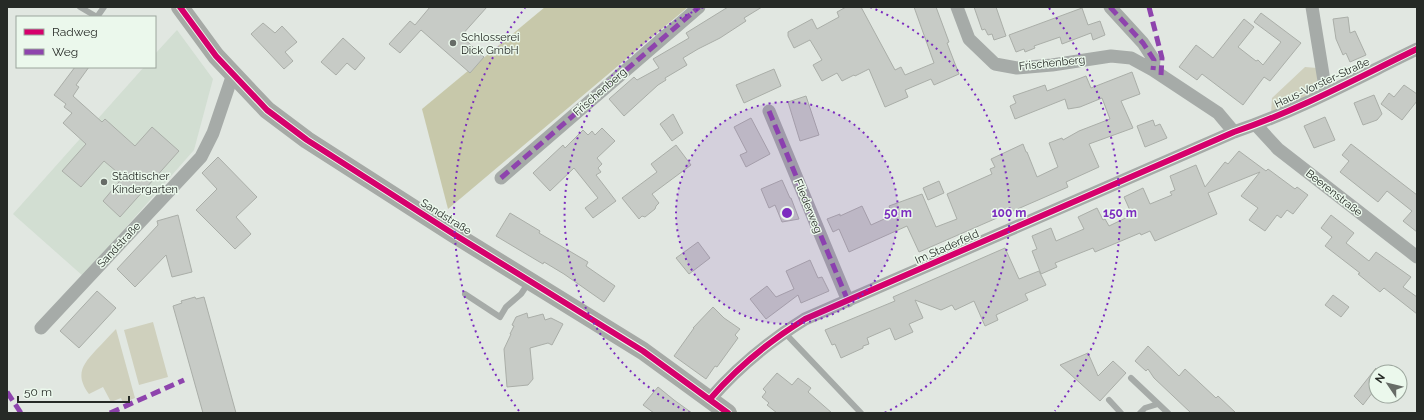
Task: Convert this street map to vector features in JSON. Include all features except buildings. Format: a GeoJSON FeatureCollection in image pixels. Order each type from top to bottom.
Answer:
{"type":"FeatureCollection","features":[{"type":"Feature","properties":{"kind":"street","name":"Sandstraße"},"geometry":{"type":"LineString","coordinates":[[180,7],[212,50],[233,74],[268,110],[307,140],[440,225],[643,351],[728,413]]}},
{"type":"Feature","properties":{"kind":"street","name":"Frischenberg"},"geometry":{"type":"LineString","coordinates":[[501,178],[699,7]]}},
{"type":"Feature","properties":{"kind":"street","name":"Frischenberg"},"geometry":{"type":"LineString","coordinates":[[957,7],[969,39],[995,64],[1017,68],[1052,65],[1111,56],[1131,58],[1153,70],[1218,113],[1234,132]]}},
{"type":"Feature","properties":{"kind":"street"},"geometry":{"type":"LineString","coordinates":[[1110,7],[1142,43],[1154,60],[1153,70]]}},
{"type":"Feature","properties":{"kind":"street"},"geometry":{"type":"LineString","coordinates":[[1312,7],[1326,93]]}},
{"type":"Feature","properties":{"kind":"street","name":"Haus-Vorster-Straße"},"geometry":{"type":"LineString","coordinates":[[1234,132],[1256,125],[1417,49]]}},
{"type":"Feature","properties":{"kind":"street","name":"Sandstraße"},"geometry":{"type":"LineString","coordinates":[[41,328],[201,157],[213,133],[233,74]]}},
{"type":"Feature","properties":{"kind":"street","name":"Fliederweg"},"geometry":{"type":"LineString","coordinates":[[769,111],[848,301]]}},
{"type":"Feature","properties":{"kind":"street","name":"Beerenstraße"},"geometry":{"type":"LineString","coordinates":[[1256,125],[1278,149],[1417,257]]}},
{"type":"Feature","properties":{"kind":"street","name":"Im Staderfeld"},"geometry":{"type":"LineString","coordinates":[[710,399],[725,382],[784,332],[804,319],[1234,132]]}},
{"type":"Feature","properties":{"kind":"lane"},"geometry":{"type":"LineString","coordinates":[[80,7],[95,16]]}},
{"type":"Feature","properties":{"kind":"lane"},"geometry":{"type":"LineString","coordinates":[[98,16],[104,7]]}},
{"type":"Feature","properties":{"kind":"lane"},"geometry":{"type":"LineString","coordinates":[[465,294],[500,317],[506,306],[521,294],[530,281]]}},
{"type":"Feature","properties":{"kind":"lane"},"geometry":{"type":"LineString","coordinates":[[784,332],[860,413]]}},
{"type":"Feature","properties":{"kind":"lane"},"geometry":{"type":"LineString","coordinates":[[1131,378],[1168,413]]}},
{"type":"Feature","properties":{"kind":"lane"},"geometry":{"type":"LineString","coordinates":[[1109,400],[1121,413]]}},
{"type":"Feature","properties":{"kind":"lane"},"geometry":{"type":"LineString","coordinates":[[1140,413],[1145,408],[1158,404]]}},
{"type":"Feature","properties":{"kind":"shaded area","name":"Städtischer Kindergarten"},"geometry":{"type":"Polygon","coordinates":[[[177,30],[213,79],[194,150],[83,276],[13,214],[143,68],[156,68],[156,53],[177,30]]]}},
{"type":"Feature","properties":{"kind":"green space"},"geometry":{"type":"Polygon","coordinates":[[[545,7],[688,7],[448,209],[422,109],[545,7]]]}},
{"type":"Feature","properties":{"kind":"green space"},"geometry":{"type":"Polygon","coordinates":[[[1305,67],[1317,68],[1318,92],[1271,113],[1272,98],[1305,67]]]}},
{"type":"Feature","properties":{"kind":"green space"},"geometry":{"type":"Polygon","coordinates":[[[153,322],[168,377],[139,385],[124,330],[153,322]]]}},
{"type":"Feature","properties":{"kind":"green space"},"geometry":{"type":"Polygon","coordinates":[[[116,329],[135,398],[123,403],[121,398],[111,402],[103,387],[89,394],[81,376],[82,370],[87,361],[116,329]]]}},
{"type":"Feature","properties":{"kind":"marked path"},"geometry":{"type":"LineString","coordinates":[[501,178],[699,7]]}},
{"type":"Feature","properties":{"kind":"marked path"},"geometry":{"type":"LineString","coordinates":[[1110,7],[1143,43],[1154,60],[1153,70]]}},
{"type":"Feature","properties":{"kind":"marked path"},"geometry":{"type":"LineString","coordinates":[[1149,7],[1162,58],[1161,75]]}},
{"type":"Feature","properties":{"kind":"marked path"},"geometry":{"type":"LineString","coordinates":[[769,111],[848,301]]}},
{"type":"Feature","properties":{"kind":"marked path"},"geometry":{"type":"LineString","coordinates":[[110,413],[184,380]]}},
{"type":"Feature","properties":{"kind":"marked path"},"geometry":{"type":"LineString","coordinates":[[7,392],[21,413]]}},
{"type":"Feature","properties":{"kind":"cycle path"},"geometry":{"type":"LineString","coordinates":[[180,7],[216,56],[267,110],[307,140],[452,233],[643,351],[728,413]]}},
{"type":"Feature","properties":{"kind":"cycle path"},"geometry":{"type":"LineString","coordinates":[[710,399],[754,356],[779,336],[805,319],[1234,132],[1304,104],[1417,49]]}},
{"type":"Feature","properties":{"kind":"place","name":"Schlosserei Dick GmbH"},"geometry":{"type":"Point","coordinates":[453,43]}},
{"type":"Feature","properties":{"kind":"place","name":"Städtischer Kindergarten"},"geometry":{"type":"Point","coordinates":[104,182]}}]}
